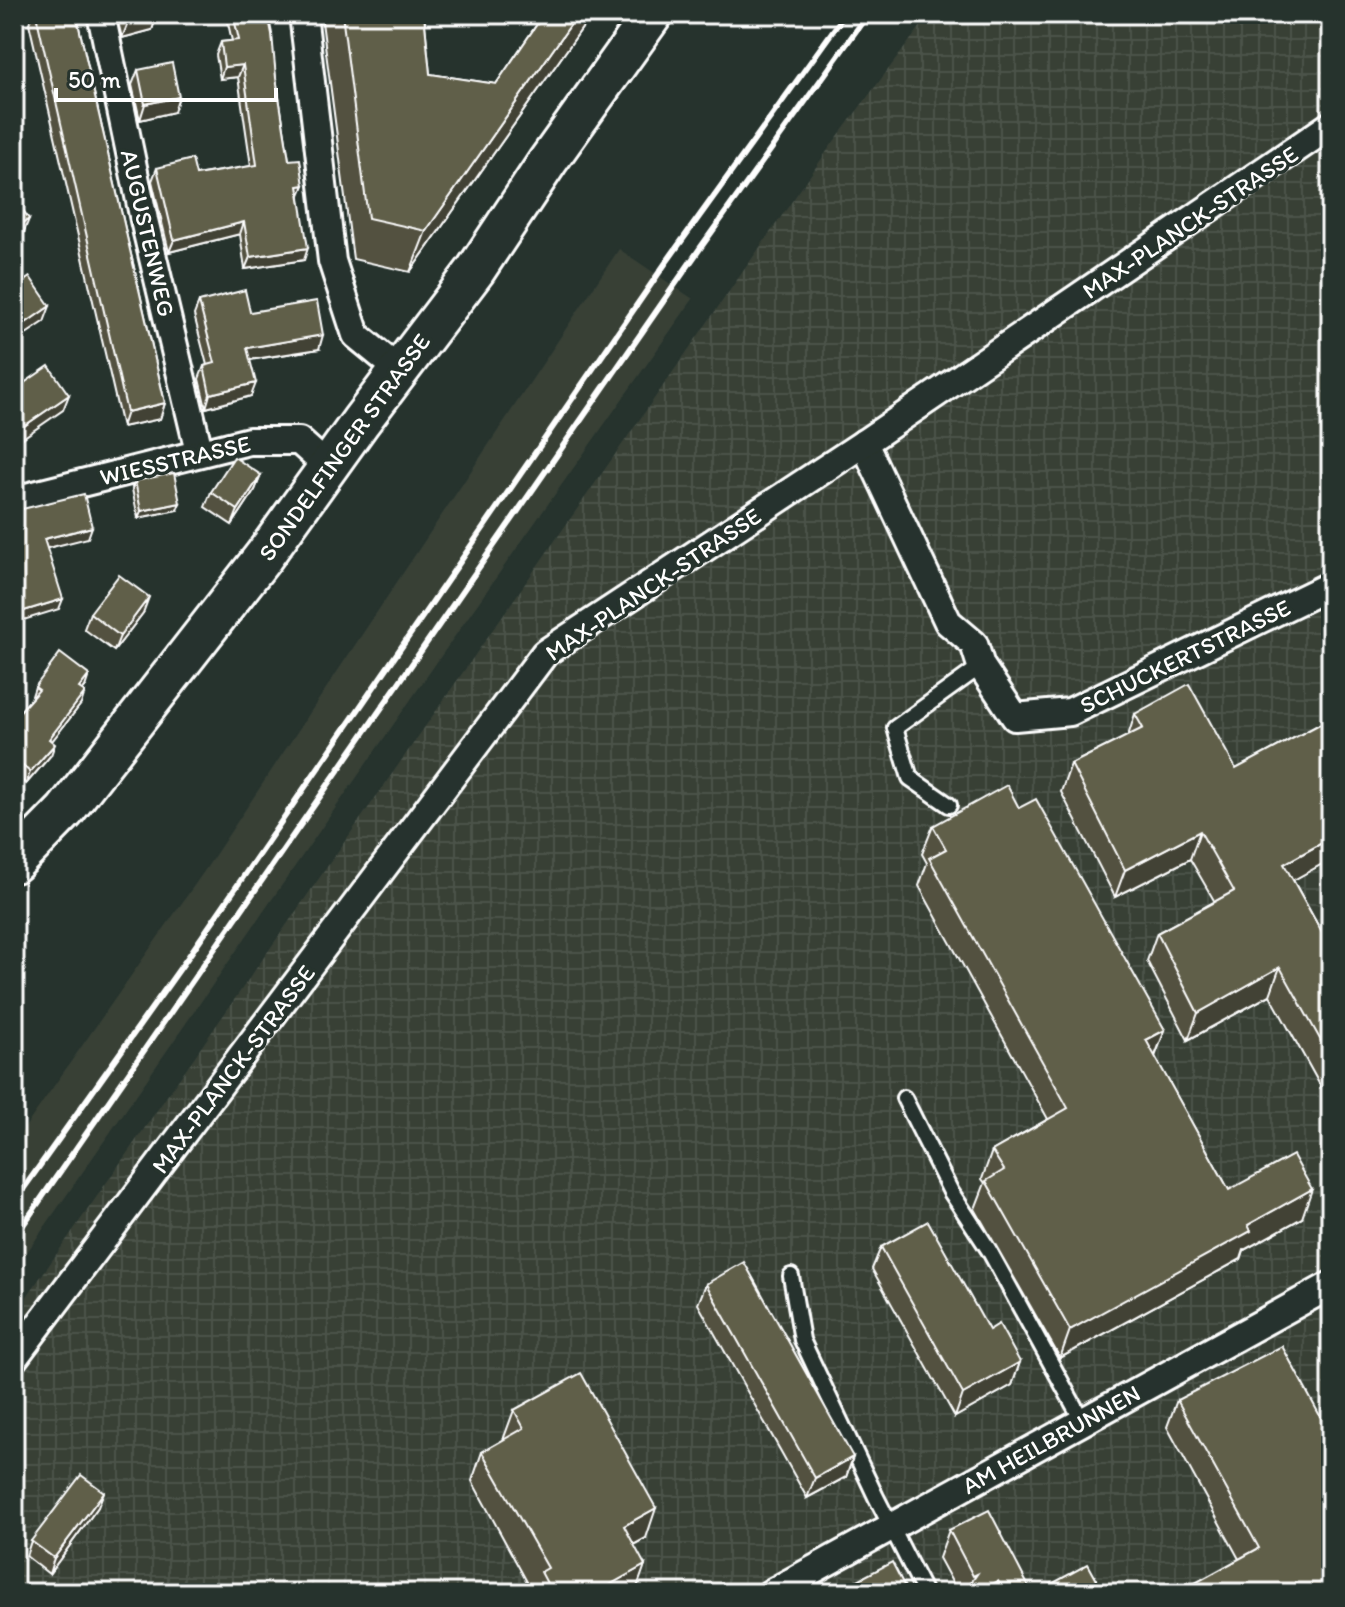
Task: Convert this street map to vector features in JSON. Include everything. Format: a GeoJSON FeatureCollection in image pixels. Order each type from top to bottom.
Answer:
{"type":"FeatureCollection","features":[{"type":"Feature","properties":{"kind":"main road","name":"SONDELFINGER STRASSE"},"geometry":{"type":"LineString","coordinates":[[14,863],[42,837],[98,771],[264,556],[475,271],[548,161],[653,14]]}},
{"type":"Feature","properties":{"kind":"street","name":"AUGUSTENWEG"},"geometry":{"type":"LineString","coordinates":[[101,14],[144,220],[199,451]]}},
{"type":"Feature","properties":{"kind":"street"},"geometry":{"type":"LineString","coordinates":[[303,14],[332,261],[356,335],[400,371]]}},
{"type":"Feature","properties":{"kind":"street","name":"MAX-PLANCK-STRASSE"},"geometry":{"type":"LineString","coordinates":[[14,1358],[545,653],[864,443],[1331,125]]}},
{"type":"Feature","properties":{"kind":"street","name":"WIESSTRASSE"},"geometry":{"type":"LineString","coordinates":[[14,500],[199,451],[249,441],[299,441],[328,467]]}},
{"type":"Feature","properties":{"kind":"street","name":"SCHUCKERTSTRASSE"},"geometry":{"type":"LineString","coordinates":[[864,443],[948,622],[974,644],[981,666],[1015,717],[1070,712],[1331,585]]}},
{"type":"Feature","properties":{"kind":"street","name":"AM HEILBRUNNEN"},"geometry":{"type":"LineString","coordinates":[[771,1593],[1331,1285]]}},
{"type":"Feature","properties":{"kind":"lane"},"geometry":{"type":"LineString","coordinates":[[949,805],[910,778],[895,728],[981,666]]}},
{"type":"Feature","properties":{"kind":"lane"},"geometry":{"type":"LineString","coordinates":[[904,1098],[951,1192],[989,1250],[1083,1422]]}},
{"type":"Feature","properties":{"kind":"lane"},"geometry":{"type":"LineString","coordinates":[[791,1276],[802,1340],[925,1593]]}},
{"type":"Feature","properties":{"kind":"shaded area"},"geometry":{"type":"Polygon","coordinates":[[[930,14],[1331,14],[1331,1593],[14,1593],[14,1315],[832,144],[930,14]]]}},
{"type":"Feature","properties":{"kind":"shaded area"},"geometry":{"type":"Polygon","coordinates":[[[619,249],[693,299],[14,1271],[14,1143],[207,867],[619,249]]]}},
{"type":"Feature","properties":{"kind":"building"},"geometry":{"type":"Polygon","coordinates":[[[36,14],[76,14],[165,403],[127,412],[36,14]]]}},
{"type":"Feature","properties":{"kind":"building"},"geometry":{"type":"Polygon","coordinates":[[[126,14],[157,14],[157,15],[128,23],[126,14]]]}},
{"type":"Feature","properties":{"kind":"building"},"geometry":{"type":"Polygon","coordinates":[[[233,14],[268,14],[289,160],[300,159],[304,185],[298,186],[308,248],[250,257],[244,222],[174,240],[157,168],[192,159],[196,175],[257,165],[243,65],[224,67],[221,42],[239,40],[233,14]]]}},
{"type":"Feature","properties":{"kind":"building"},"geometry":{"type":"Polygon","coordinates":[[[342,14],[424,14],[430,74],[496,84],[544,14],[578,14],[426,231],[368,218],[342,14]]]}},
{"type":"Feature","properties":{"kind":"building"},"geometry":{"type":"Polygon","coordinates":[[[172,63],[179,97],[145,104],[138,70],[172,63]]]}},
{"type":"Feature","properties":{"kind":"building"},"geometry":{"type":"Polygon","coordinates":[[[14,197],[29,219],[14,229],[14,197]]]}},
{"type":"Feature","properties":{"kind":"building"},"geometry":{"type":"Polygon","coordinates":[[[30,277],[50,306],[14,331],[14,288],[30,277]]]}},
{"type":"Feature","properties":{"kind":"building"},"geometry":{"type":"Polygon","coordinates":[[[245,290],[250,312],[317,301],[323,335],[247,348],[256,383],[210,394],[204,366],[215,363],[199,302],[245,290]]]}},
{"type":"Feature","properties":{"kind":"building"},"geometry":{"type":"Polygon","coordinates":[[[49,366],[69,395],[14,433],[14,390],[49,366]]]}},
{"type":"Feature","properties":{"kind":"building"},"geometry":{"type":"Polygon","coordinates":[[[234,457],[261,475],[238,510],[211,492],[234,457]]]}},
{"type":"Feature","properties":{"kind":"building"},"geometry":{"type":"Polygon","coordinates":[[[174,473],[180,503],[141,511],[135,481],[174,473]]]}},
{"type":"Feature","properties":{"kind":"building"},"geometry":{"type":"Polygon","coordinates":[[[84,494],[92,527],[44,539],[63,599],[14,614],[14,511],[84,494]]]}},
{"type":"Feature","properties":{"kind":"building"},"geometry":{"type":"Polygon","coordinates":[[[119,575],[149,597],[120,636],[90,613],[119,575]]]}},
{"type":"Feature","properties":{"kind":"building"},"geometry":{"type":"Polygon","coordinates":[[[60,653],[89,675],[79,688],[85,692],[49,739],[55,744],[30,772],[14,758],[14,718],[39,690],[35,687],[60,653]]]}},
{"type":"Feature","properties":{"kind":"building"},"geometry":{"type":"Polygon","coordinates":[[[1189,684],[1236,769],[1331,718],[1331,838],[1284,864],[1331,949],[1331,1059],[1280,967],[1198,1013],[1157,933],[1234,891],[1200,831],[1125,870],[1071,764],[1143,728],[1135,714],[1189,684]]]}},
{"type":"Feature","properties":{"kind":"building"},"geometry":{"type":"Polygon","coordinates":[[[1007,785],[1019,808],[1036,799],[1165,1030],[1146,1040],[1229,1190],[1293,1155],[1312,1189],[1248,1225],[1251,1231],[1070,1330],[986,1181],[1004,1170],[992,1151],[1068,1108],[929,858],[946,849],[933,826],[1007,785]]]}},
{"type":"Feature","properties":{"kind":"building"},"geometry":{"type":"Polygon","coordinates":[[[928,1221],[989,1330],[999,1324],[1020,1362],[963,1394],[881,1247],[928,1221]]]}},
{"type":"Feature","properties":{"kind":"building"},"geometry":{"type":"Polygon","coordinates":[[[744,1262],[853,1457],[815,1478],[706,1284],[744,1262]]]}},
{"type":"Feature","properties":{"kind":"building"},"geometry":{"type":"Polygon","coordinates":[[[1282,1346],[1331,1436],[1331,1593],[1177,1593],[1259,1548],[1177,1400],[1282,1346]]]}},
{"type":"Feature","properties":{"kind":"building"},"geometry":{"type":"Polygon","coordinates":[[[581,1373],[656,1508],[624,1526],[645,1565],[595,1593],[543,1593],[550,1589],[541,1572],[548,1568],[482,1452],[524,1428],[514,1410],[581,1373]]]}},
{"type":"Feature","properties":{"kind":"building"},"geometry":{"type":"Polygon","coordinates":[[[81,1475],[104,1492],[54,1558],[31,1541],[81,1475]]]}},
{"type":"Feature","properties":{"kind":"building"},"geometry":{"type":"Polygon","coordinates":[[[989,1510],[1032,1593],[1005,1593],[998,1581],[975,1593],[964,1593],[977,1574],[973,1576],[949,1530],[989,1510]]]}},
{"type":"Feature","properties":{"kind":"building"},"geometry":{"type":"Polygon","coordinates":[[[892,1562],[908,1593],[833,1593],[892,1562]]]}},
{"type":"Feature","properties":{"kind":"building"},"geometry":{"type":"Polygon","coordinates":[[[1088,1564],[1104,1593],[1035,1593],[1088,1564]]]}},
{"type":"Feature","properties":{"kind":"railway"},"geometry":{"type":"LineString","coordinates":[[14,1202],[186,960],[665,264],[845,14]]}},
{"type":"Feature","properties":{"kind":"railway"},"geometry":{"type":"LineString","coordinates":[[14,1238],[701,247],[868,14]]}}]}
